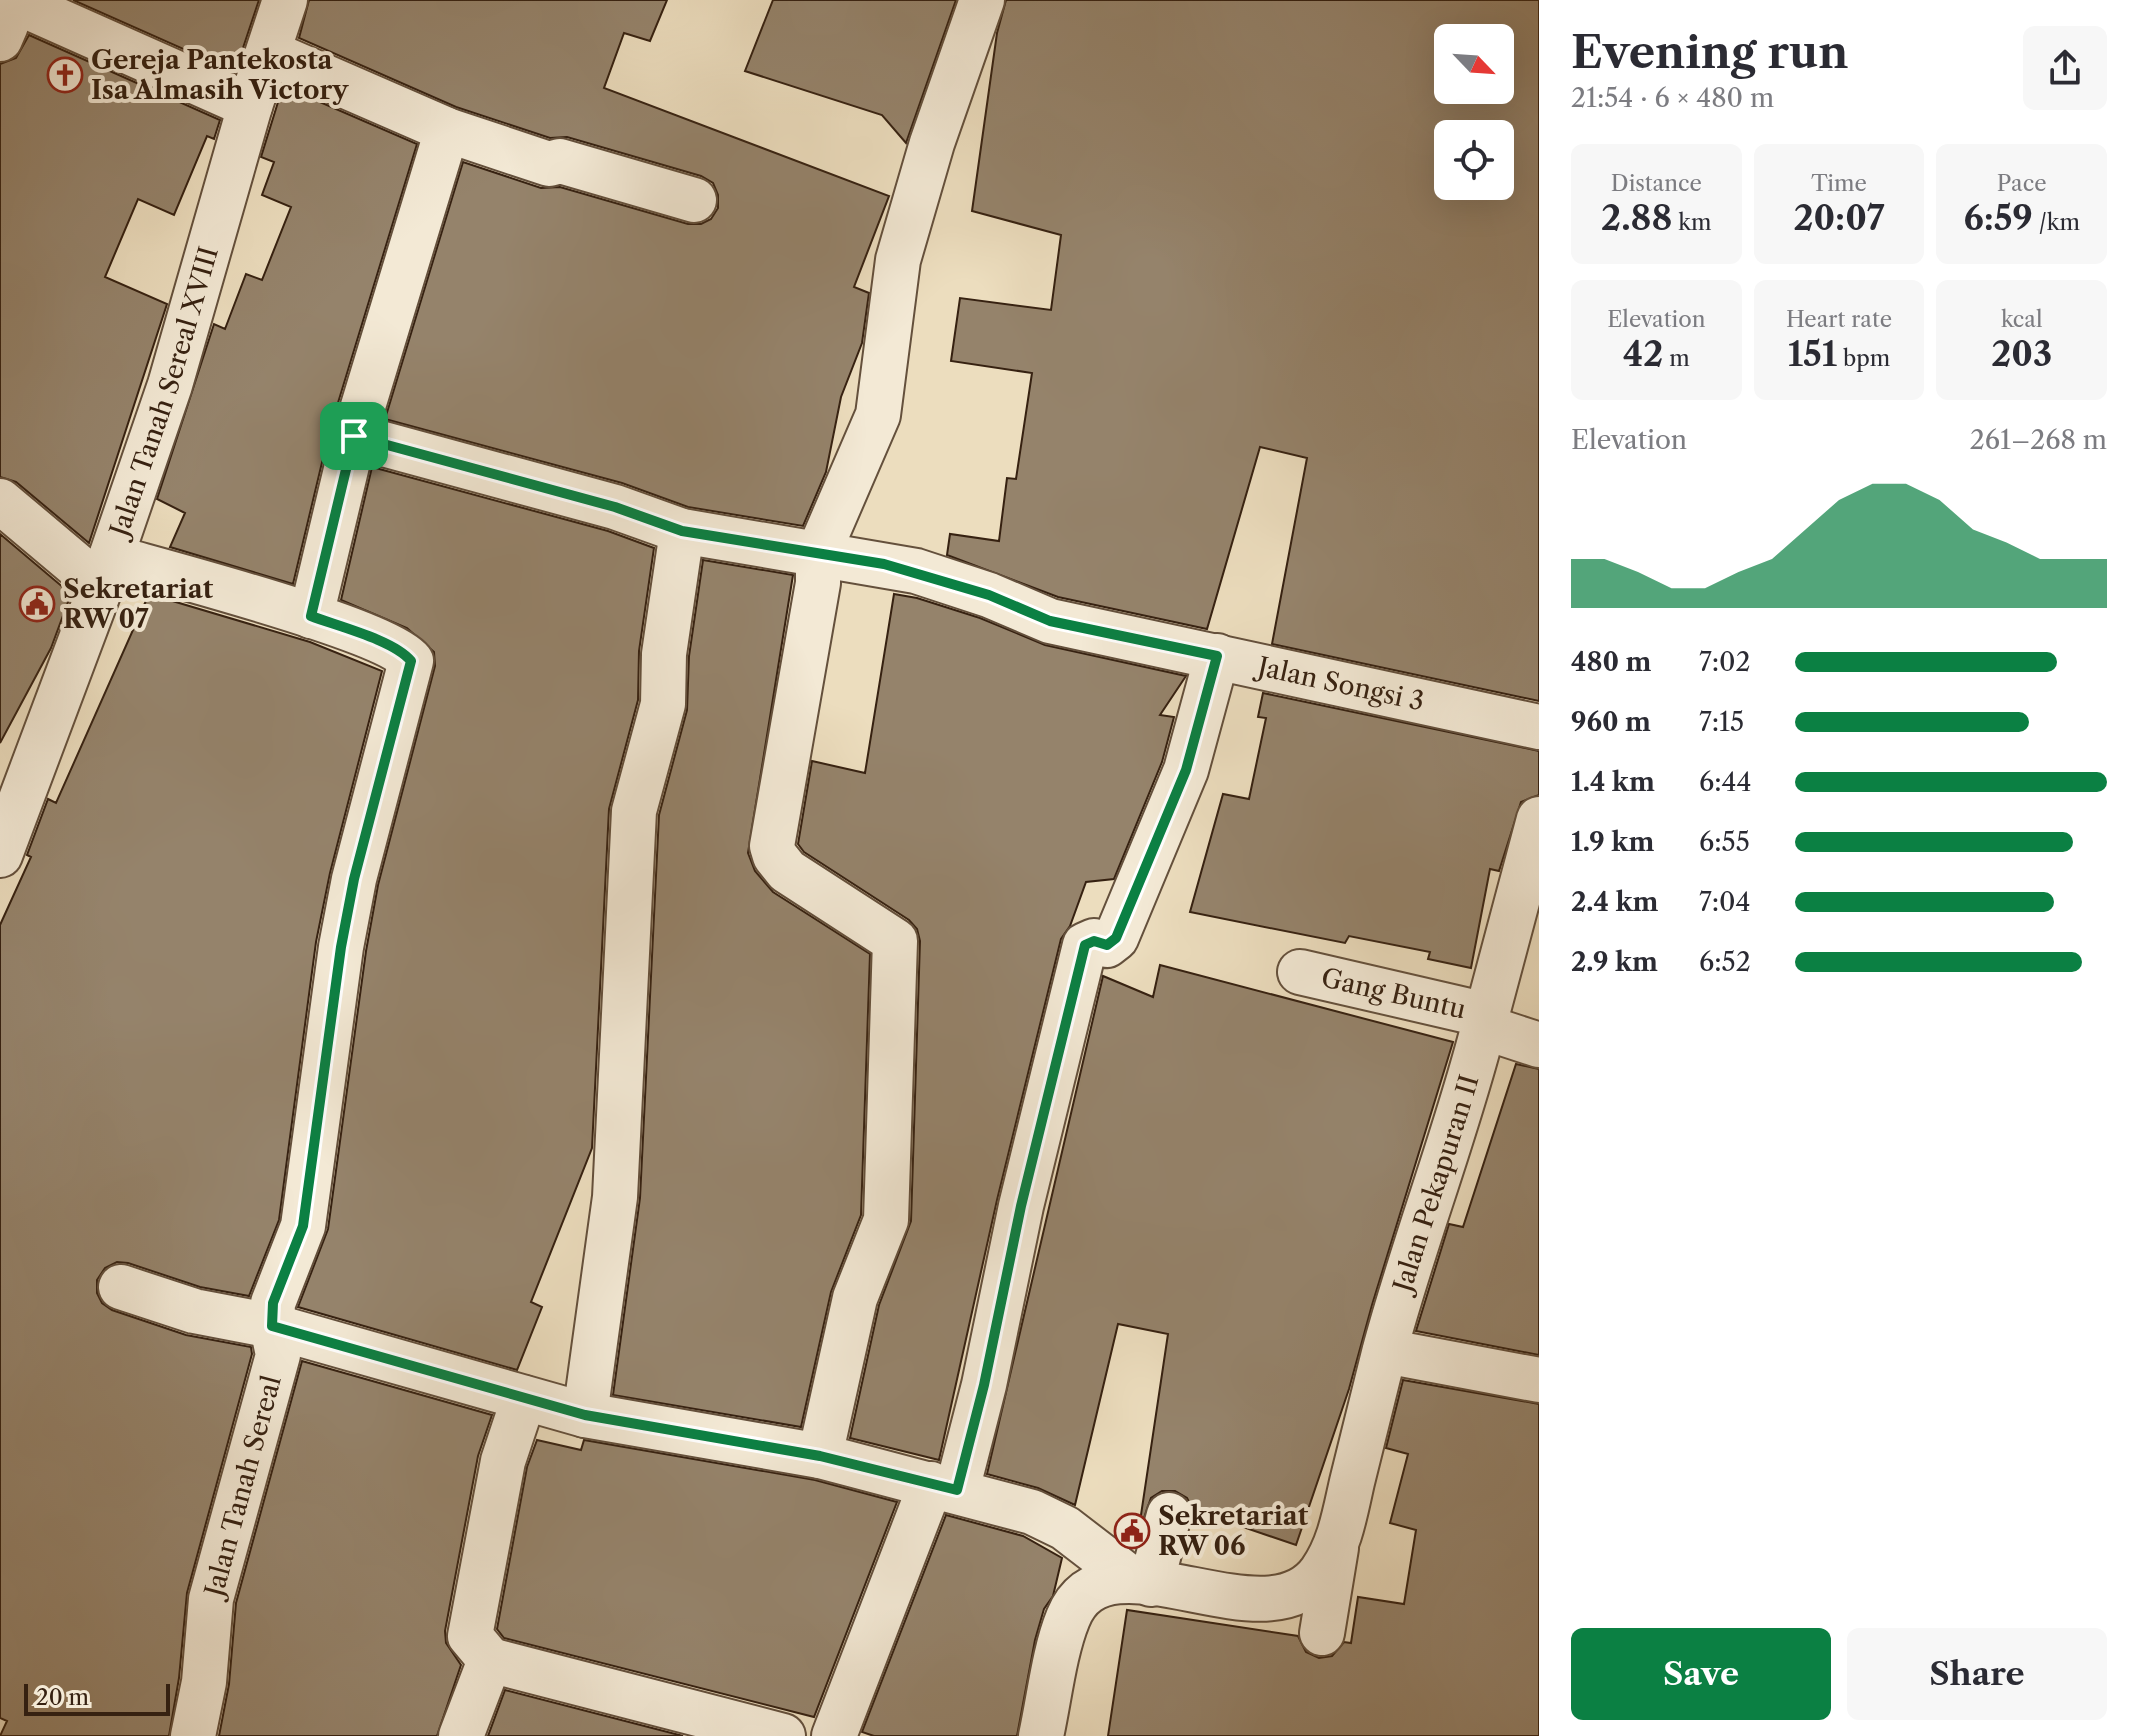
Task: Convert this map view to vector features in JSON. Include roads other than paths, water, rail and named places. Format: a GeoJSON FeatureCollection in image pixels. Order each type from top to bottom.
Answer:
{"type":"FeatureCollection","features":[{"type":"Feature","properties":{"kind":"street"},"geometry":{"type":"LineString","coordinates":[[0,39],[11,0],[250,106]]}},
{"type":"Feature","properties":{"kind":"street","name":"Jalan Tanah Sereal XVIII"},"geometry":{"type":"LineString","coordinates":[[0,855],[9,800],[106,571],[170,385],[250,106],[285,0]]}},
{"type":"Feature","properties":{"kind":"street"},"geometry":{"type":"LineString","coordinates":[[820,1456],[855,1298],[886,1220],[895,941],[889,934],[787,871],[775,856],[772,846],[818,583],[818,554],[878,415],[898,260],[932,143],[982,0]]}},
{"type":"Feature","properties":{"kind":"street"},"geometry":{"type":"LineString","coordinates":[[270,53],[447,130],[549,164],[560,161],[694,200]]}},
{"type":"Feature","properties":{"kind":"street"},"geometry":{"type":"LineString","coordinates":[[311,616],[354,436],[447,130]]}},
{"type":"Feature","properties":{"kind":"street","name":"Jalan Songsi 3"},"geometry":{"type":"LineString","coordinates":[[354,436],[615,507],[682,531],[916,571],[989,595],[1050,621],[1539,727]]}},
{"type":"Feature","properties":{"kind":"street"},"geometry":{"type":"LineString","coordinates":[[0,501],[106,571]]}},
{"type":"Feature","properties":{"kind":"street"},"geometry":{"type":"LineString","coordinates":[[585,1415],[615,1197],[634,811],[663,704],[664,654],[682,531]]}},
{"type":"Feature","properties":{"kind":"street","name":"Jalan Tanah Sereal"},"geometry":{"type":"LineString","coordinates":[[106,571],[311,616],[388,645],[404,653],[411,661],[354,879],[341,947],[303,1226],[273,1303],[272,1326],[278,1355],[211,1599],[204,1682],[193,1736]]}},
{"type":"Feature","properties":{"kind":"street"},"geometry":{"type":"LineString","coordinates":[[834,1736],[944,1487],[984,1385],[1021,1206],[1085,945],[1094,941],[1107,945],[1116,938],[1186,770],[1217,656]]}},
{"type":"Feature","properties":{"kind":"street","name":"Jalan Pekapuran II"},"geometry":{"type":"LineString","coordinates":[[1322,1633],[1337,1545],[1401,1327],[1539,819]]}},
{"type":"Feature","properties":{"kind":"street","name":"Gang Buntu"},"geometry":{"type":"LineString","coordinates":[[1300,972],[1485,1021],[1539,1045]]}},
{"type":"Feature","properties":{"kind":"street"},"geometry":{"type":"LineString","coordinates":[[121,1287],[194,1311],[272,1326],[585,1415],[820,1456],[1032,1512],[1065,1528],[1143,1582],[1169,1515]]}},
{"type":"Feature","properties":{"kind":"street"},"geometry":{"type":"LineString","coordinates":[[1401,1327],[1539,1380]]}},
{"type":"Feature","properties":{"kind":"street"},"geometry":{"type":"LineString","coordinates":[[524,1398],[503,1461],[470,1636],[490,1660],[783,1736]]}},
{"type":"Feature","properties":{"kind":"street","name":"Jalan Pekapuran II"},"geometry":{"type":"LineString","coordinates":[[1041,1736],[1068,1617],[1087,1592],[1106,1582],[1143,1582],[1223,1596],[1271,1598],[1300,1589],[1319,1575],[1337,1545]]}},
{"type":"Feature","properties":{"kind":"street"},"geometry":{"type":"LineString","coordinates":[[461,1736],[490,1660]]}},
{"type":"Feature","properties":{"kind":"place","name":"Gereja Pantekosta Isa Almasih Victory"},"geometry":{"type":"Point","coordinates":[65,75]}},
{"type":"Feature","properties":{"kind":"place","name":"Sekretariat RW 07"},"geometry":{"type":"Point","coordinates":[37,604]}},
{"type":"Feature","properties":{"kind":"place","name":"Sekretariat RW 06"},"geometry":{"type":"Point","coordinates":[1132,1531]}}]}
